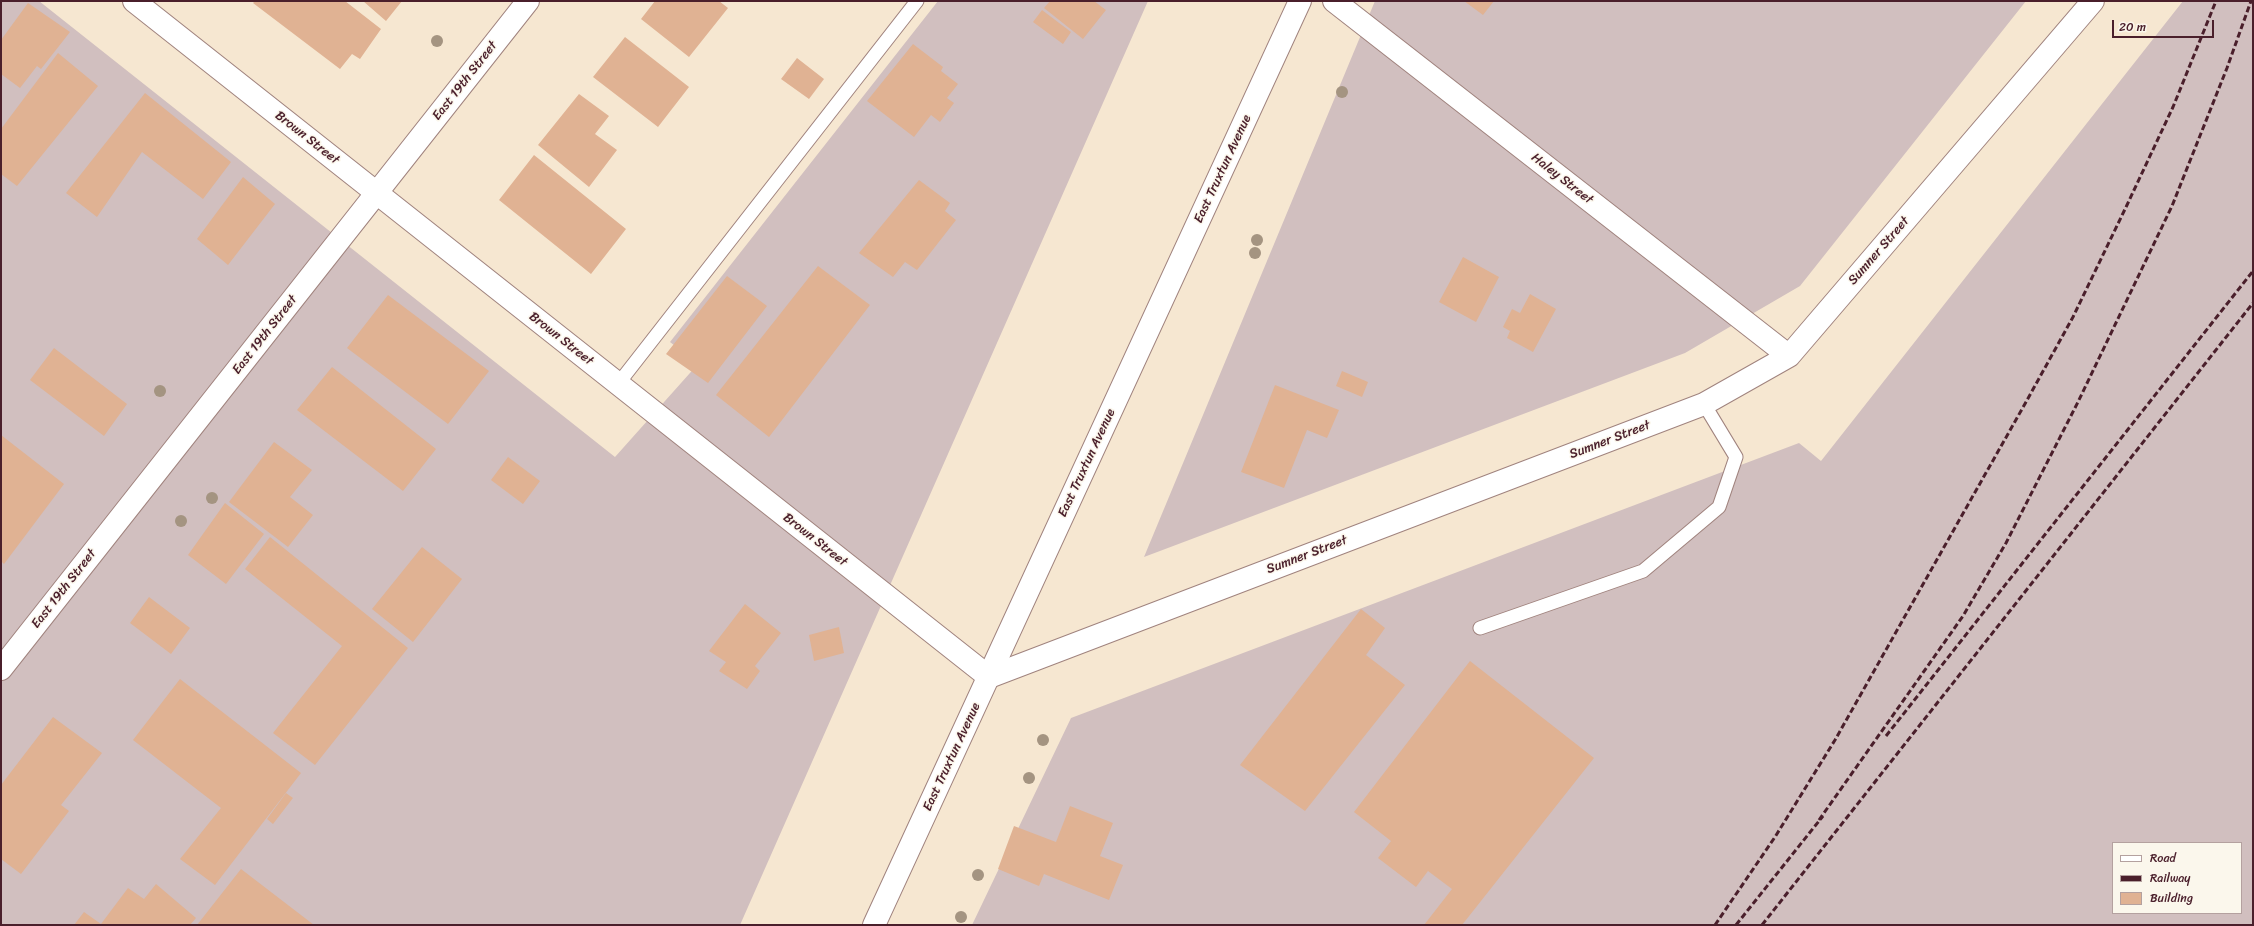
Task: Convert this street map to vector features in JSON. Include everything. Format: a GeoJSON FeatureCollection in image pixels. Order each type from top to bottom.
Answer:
{"type":"FeatureCollection","features":[{"type":"Feature","properties":{"kind":"street","name":"Brown Street"},"geometry":{"type":"LineString","coordinates":[[134,1],[989,677]]}},
{"type":"Feature","properties":{"kind":"street","name":"East 19th Street"},"geometry":{"type":"LineString","coordinates":[[1,668],[528,1]]}},
{"type":"Feature","properties":{"kind":"street","name":"East Truxtun Avenue"},"geometry":{"type":"LineString","coordinates":[[874,925],[1300,1]]}},
{"type":"Feature","properties":{"kind":"street","name":"Haley Street"},"geometry":{"type":"LineString","coordinates":[[1334,1],[1789,356]]}},
{"type":"Feature","properties":{"kind":"street","name":"Sumner Street"},"geometry":{"type":"LineString","coordinates":[[989,677],[1704,404],[1789,356],[2093,1]]}},
{"type":"Feature","properties":{"kind":"lane"},"geometry":{"type":"LineString","coordinates":[[618,384],[917,1]]}},
{"type":"Feature","properties":{"kind":"lane"},"geometry":{"type":"LineString","coordinates":[[1480,628],[1643,571],[1719,507],[1736,457],[1704,404]]}},
{"type":"Feature","properties":{"kind":"shaded area"},"geometry":{"type":"Polygon","coordinates":[[[1,1],[39,1],[615,457],[698,364],[670,342],[938,1],[1148,1],[740,925],[1,925],[1,1]]]}},
{"type":"Feature","properties":{"kind":"shaded area"},"geometry":{"type":"Polygon","coordinates":[[[1375,1],[2026,1],[1800,286],[1685,353],[1144,557],[1375,1]]]}},
{"type":"Feature","properties":{"kind":"shaded area"},"geometry":{"type":"Polygon","coordinates":[[[2183,1],[2253,1],[2253,925],[972,925],[1071,718],[1799,443],[1821,461],[2183,1]]]}},
{"type":"Feature","properties":{"kind":"building"},"geometry":{"type":"Polygon","coordinates":[[[255,1],[345,1],[381,29],[360,59],[352,54],[340,69],[253,3],[255,1]]]}},
{"type":"Feature","properties":{"kind":"building"},"geometry":{"type":"Polygon","coordinates":[[[363,1],[402,1],[386,21],[363,1]]]}},
{"type":"Feature","properties":{"kind":"building"},"geometry":{"type":"Polygon","coordinates":[[[655,1],[719,1],[728,8],[689,57],[641,19],[655,1]]]}},
{"type":"Feature","properties":{"kind":"building"},"geometry":{"type":"Polygon","coordinates":[[[1050,1],[1094,1],[1106,10],[1083,39],[1044,8],[1050,1]]]}},
{"type":"Feature","properties":{"kind":"building"},"geometry":{"type":"Polygon","coordinates":[[[1464,1],[1494,1],[1483,15],[1464,1]]]}},
{"type":"Feature","properties":{"kind":"building"},"geometry":{"type":"Polygon","coordinates":[[[28,3],[70,32],[41,69],[37,66],[20,88],[1,74],[1,40],[28,3]]]}},
{"type":"Feature","properties":{"kind":"building"},"geometry":{"type":"Polygon","coordinates":[[[1042,10],[1071,32],[1063,44],[1033,22],[1042,10]]]}},
{"type":"Feature","properties":{"kind":"building"},"geometry":{"type":"Polygon","coordinates":[[[625,37],[689,87],[658,127],[593,77],[625,37]]]}},
{"type":"Feature","properties":{"kind":"building"},"geometry":{"type":"Polygon","coordinates":[[[913,44],[943,67],[941,71],[958,84],[947,98],[954,103],[940,122],[931,115],[914,137],[867,101],[913,44]]]}},
{"type":"Feature","properties":{"kind":"building"},"geometry":{"type":"Polygon","coordinates":[[[58,53],[98,86],[17,186],[1,174],[1,129],[58,53]]]}},
{"type":"Feature","properties":{"kind":"building"},"geometry":{"type":"Polygon","coordinates":[[[797,58],[824,79],[809,99],[781,79],[797,58]]]}},
{"type":"Feature","properties":{"kind":"building"},"geometry":{"type":"Polygon","coordinates":[[[145,93],[231,162],[203,199],[142,152],[97,217],[66,193],[145,93]]]}},
{"type":"Feature","properties":{"kind":"building"},"geometry":{"type":"Polygon","coordinates":[[[579,94],[609,116],[595,134],[617,150],[589,187],[538,145],[579,94]]]}},
{"type":"Feature","properties":{"kind":"building"},"geometry":{"type":"Polygon","coordinates":[[[534,155],[626,229],[591,274],[499,200],[534,155]]]}},
{"type":"Feature","properties":{"kind":"building"},"geometry":{"type":"Polygon","coordinates":[[[243,177],[275,204],[228,265],[197,239],[243,177]]]}},
{"type":"Feature","properties":{"kind":"building"},"geometry":{"type":"Polygon","coordinates":[[[919,180],[950,203],[945,211],[956,220],[917,270],[905,262],[893,277],[859,253],[919,180]]]}},
{"type":"Feature","properties":{"kind":"building"},"geometry":{"type":"Polygon","coordinates":[[[1463,257],[1499,277],[1476,322],[1439,302],[1463,257]]]}},
{"type":"Feature","properties":{"kind":"building"},"geometry":{"type":"Polygon","coordinates":[[[818,266],[870,305],[769,437],[716,395],[818,266]]]}},
{"type":"Feature","properties":{"kind":"building"},"geometry":{"type":"Polygon","coordinates":[[[727,276],[767,306],[708,383],[666,354],[727,276]]]}},
{"type":"Feature","properties":{"kind":"building"},"geometry":{"type":"Polygon","coordinates":[[[1530,294],[1556,309],[1533,352],[1507,338],[1510,331],[1503,327],[1512,309],[1520,313],[1530,294]]]}},
{"type":"Feature","properties":{"kind":"building"},"geometry":{"type":"Polygon","coordinates":[[[388,295],[489,371],[448,424],[347,348],[388,295]]]}},
{"type":"Feature","properties":{"kind":"building"},"geometry":{"type":"Polygon","coordinates":[[[54,348],[127,404],[104,436],[30,380],[54,348]]]}},
{"type":"Feature","properties":{"kind":"building"},"geometry":{"type":"Polygon","coordinates":[[[332,367],[436,449],[403,491],[297,410],[332,367]]]}},
{"type":"Feature","properties":{"kind":"building"},"geometry":{"type":"Polygon","coordinates":[[[1342,371],[1368,382],[1362,397],[1336,386],[1342,371]]]}},
{"type":"Feature","properties":{"kind":"building"},"geometry":{"type":"Polygon","coordinates":[[[1275,385],[1339,410],[1327,438],[1307,430],[1284,488],[1241,472],[1275,385]]]}},
{"type":"Feature","properties":{"kind":"building"},"geometry":{"type":"Polygon","coordinates":[[[1,435],[64,484],[4,564],[1,561],[1,435]]]}},
{"type":"Feature","properties":{"kind":"building"},"geometry":{"type":"Polygon","coordinates":[[[274,442],[312,470],[290,497],[313,515],[288,547],[229,502],[274,442]]]}},
{"type":"Feature","properties":{"kind":"building"},"geometry":{"type":"Polygon","coordinates":[[[508,457],[540,481],[523,504],[491,480],[508,457]]]}},
{"type":"Feature","properties":{"kind":"building"},"geometry":{"type":"Polygon","coordinates":[[[225,503],[264,534],[226,584],[188,555],[225,503]]]}},
{"type":"Feature","properties":{"kind":"building"},"geometry":{"type":"Polygon","coordinates":[[[270,537],[408,648],[315,765],[273,733],[342,646],[245,569],[270,537]]]}},
{"type":"Feature","properties":{"kind":"building"},"geometry":{"type":"Polygon","coordinates":[[[422,547],[462,579],[413,642],[372,609],[422,547]]]}},
{"type":"Feature","properties":{"kind":"building"},"geometry":{"type":"Polygon","coordinates":[[[149,597],[190,628],[171,654],[130,623],[149,597]]]}},
{"type":"Feature","properties":{"kind":"building"},"geometry":{"type":"Polygon","coordinates":[[[745,604],[781,633],[755,666],[760,671],[747,689],[719,671],[726,662],[709,651],[745,604]]]}},
{"type":"Feature","properties":{"kind":"building"},"geometry":{"type":"Polygon","coordinates":[[[1361,609],[1385,628],[1366,655],[1405,685],[1305,811],[1240,765],[1361,609]]]}},
{"type":"Feature","properties":{"kind":"building"},"geometry":{"type":"Polygon","coordinates":[[[839,627],[844,653],[814,661],[809,635],[839,627]]]}},
{"type":"Feature","properties":{"kind":"building"},"geometry":{"type":"Polygon","coordinates":[[[1470,661],[1594,758],[1462,925],[1424,925],[1452,889],[1428,871],[1416,887],[1378,858],[1391,841],[1354,812],[1470,661]]]}},
{"type":"Feature","properties":{"kind":"building"},"geometry":{"type":"Polygon","coordinates":[[[180,679],[301,773],[215,885],[180,859],[221,808],[133,740],[180,679]]]}},
{"type":"Feature","properties":{"kind":"building"},"geometry":{"type":"Polygon","coordinates":[[[53,717],[102,753],[61,805],[69,811],[21,874],[1,859],[1,785],[53,717]]]}},
{"type":"Feature","properties":{"kind":"building"},"geometry":{"type":"Polygon","coordinates":[[[286,793],[293,798],[273,824],[267,819],[286,793]]]}},
{"type":"Feature","properties":{"kind":"building"},"geometry":{"type":"Polygon","coordinates":[[[1070,806],[1113,823],[1100,856],[1123,865],[1109,900],[1044,874],[1039,886],[998,869],[1014,826],[1056,842],[1070,806]]]}},
{"type":"Feature","properties":{"kind":"building"},"geometry":{"type":"Polygon","coordinates":[[[241,869],[314,925],[197,925],[241,869]]]}},
{"type":"Feature","properties":{"kind":"building"},"geometry":{"type":"Polygon","coordinates":[[[156,884],[196,918],[190,925],[74,925],[84,912],[101,924],[128,888],[144,899],[156,884]]]}},
{"type":"Feature","properties":{"kind":"railway"},"geometry":{"type":"LineString","coordinates":[[1715,925],[1775,837],[1835,740],[2073,317],[2173,107],[2216,1]]}},
{"type":"Feature","properties":{"kind":"railway"},"geometry":{"type":"LineString","coordinates":[[1819,820],[1963,616],[2006,543],[2078,402],[2172,206],[2227,68],[2251,1]]}},
{"type":"Feature","properties":{"kind":"railway"},"geometry":{"type":"LineString","coordinates":[[1886,736],[2253,271]]}},
{"type":"Feature","properties":{"kind":"railway"},"geometry":{"type":"LineString","coordinates":[[1762,925],[2253,303]]}},
{"type":"Feature","properties":{"kind":"railway"},"geometry":{"type":"LineString","coordinates":[[1736,925],[1823,816]]}}]}
